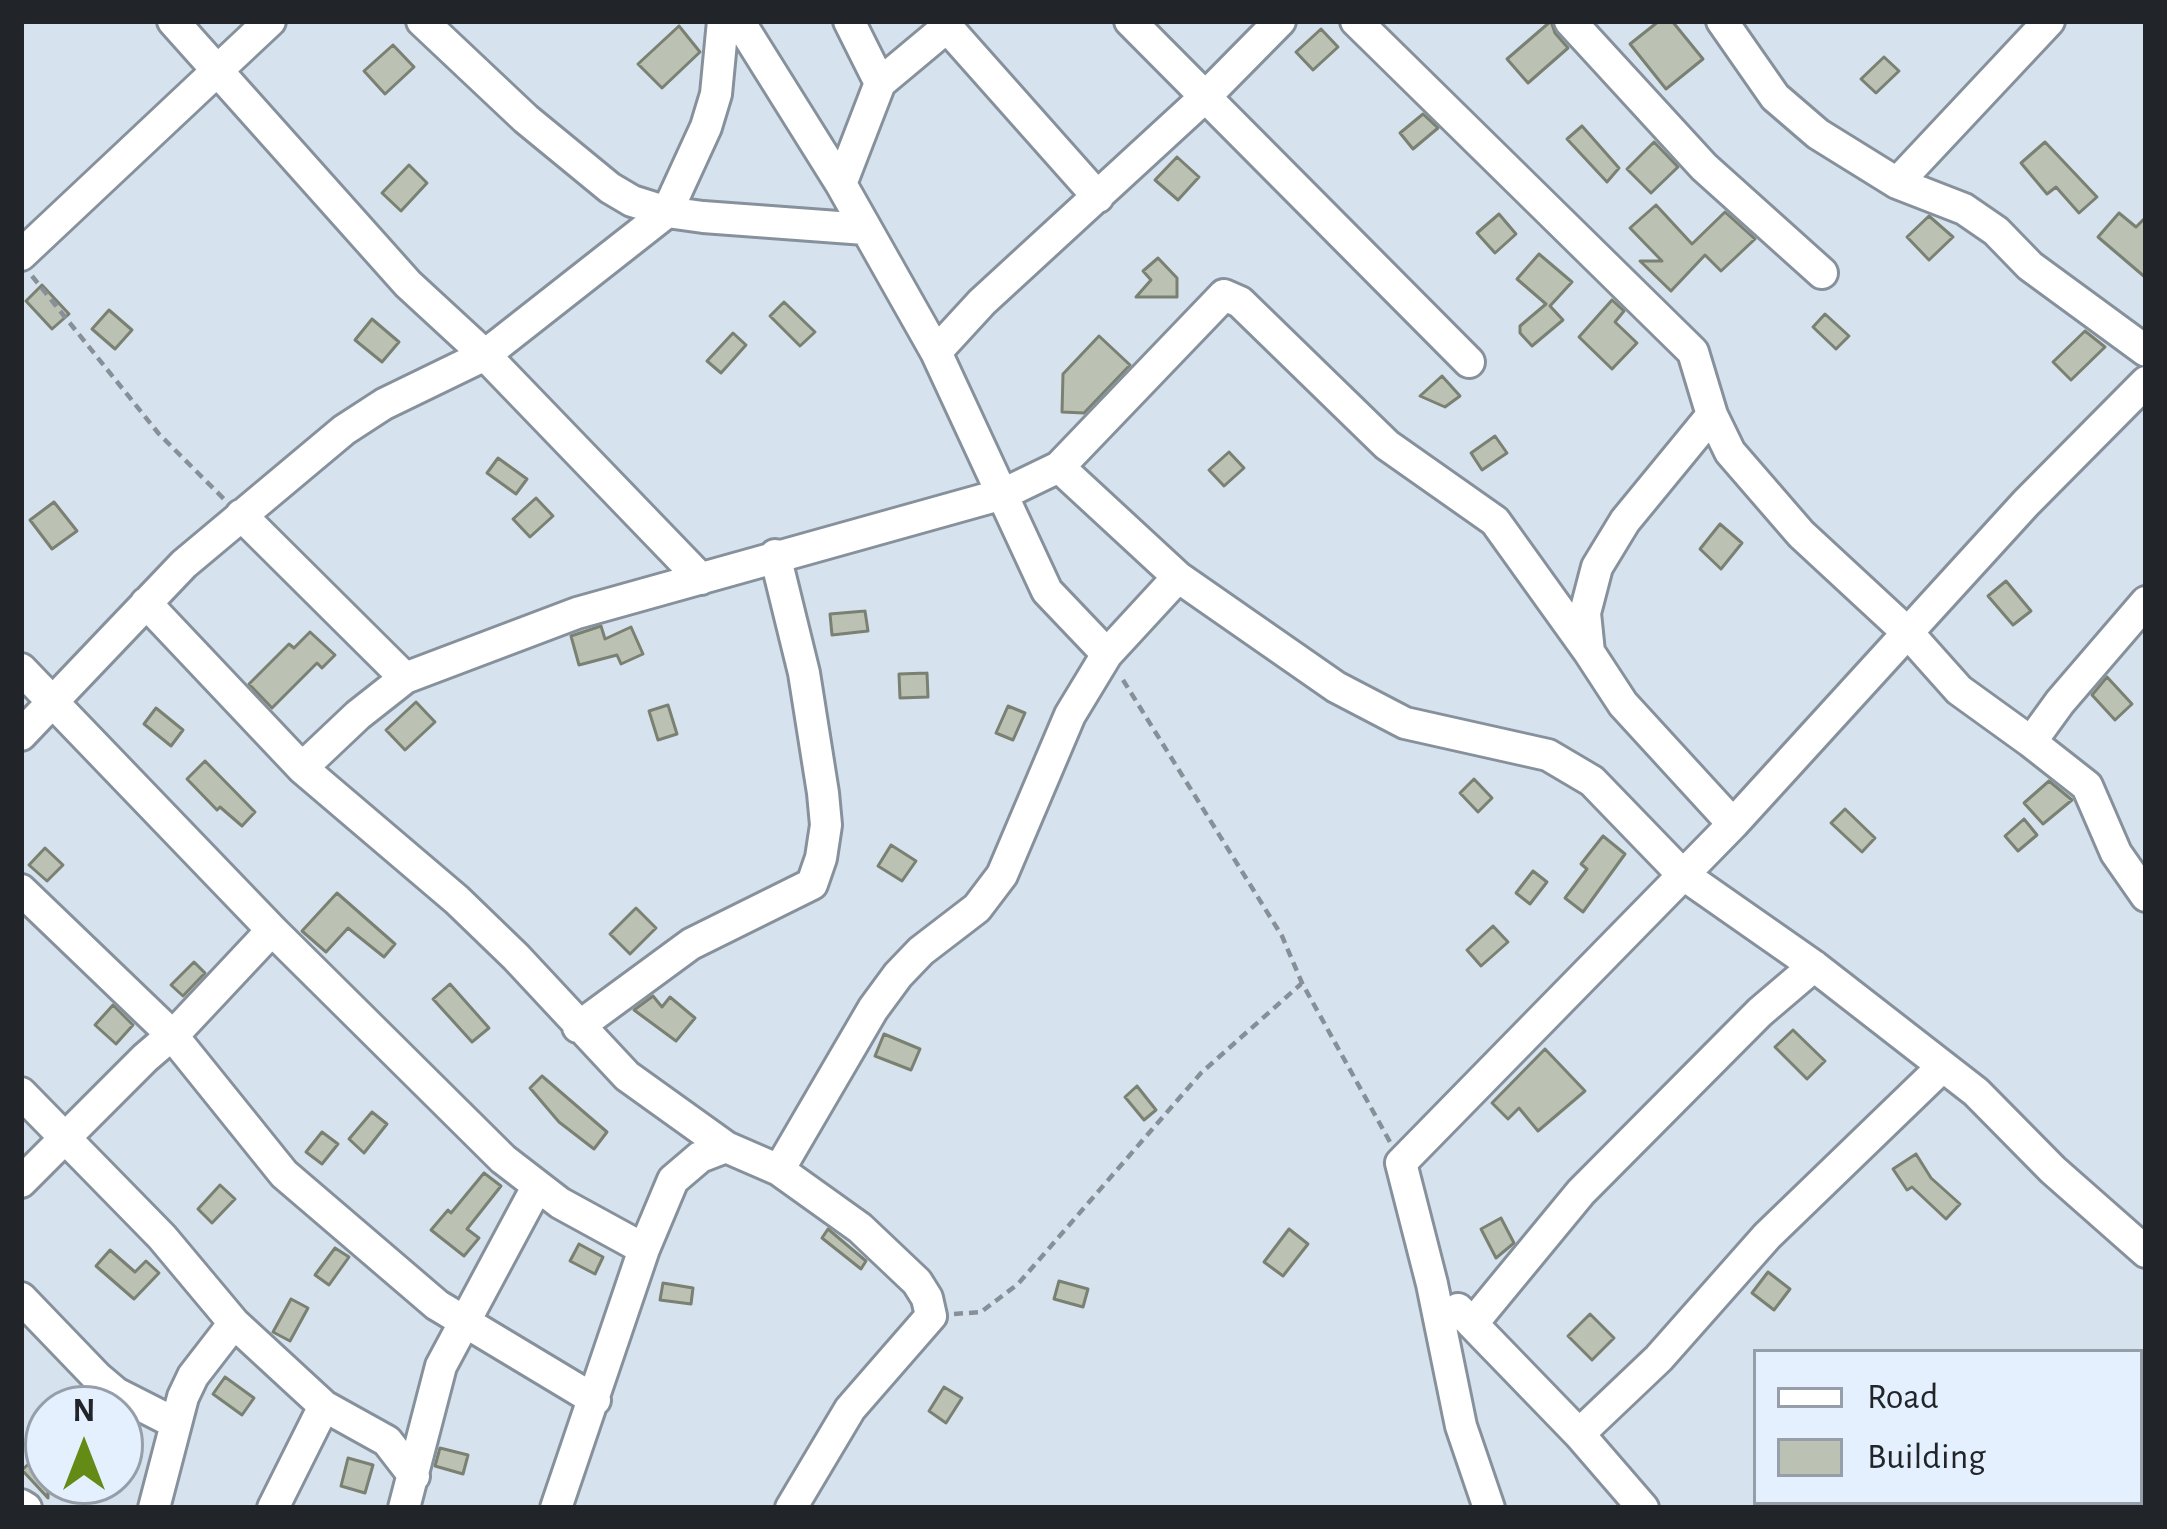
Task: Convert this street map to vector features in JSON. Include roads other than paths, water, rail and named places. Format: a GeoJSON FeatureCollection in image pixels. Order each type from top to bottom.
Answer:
{"type":"FeatureCollection","features":[{"type":"Feature","properties":{"kind":"street"},"geometry":{"type":"LineString","coordinates":[[173,21],[408,284],[485,355],[701,579]]}},
{"type":"Feature","properties":{"kind":"street"},"geometry":{"type":"LineString","coordinates":[[21,258],[270,21]]}},
{"type":"Feature","properties":{"kind":"street"},"geometry":{"type":"LineString","coordinates":[[422,21],[526,119],[610,188],[632,200],[667,212],[865,230]]}},
{"type":"Feature","properties":{"kind":"street"},"geometry":{"type":"LineString","coordinates":[[21,736],[184,563],[344,430],[384,404],[485,355],[667,212],[716,94],[723,21]]}},
{"type":"Feature","properties":{"kind":"street"},"geometry":{"type":"LineString","coordinates":[[739,21],[842,184],[936,352],[1047,591],[1107,654]]}},
{"type":"Feature","properties":{"kind":"street"},"geometry":{"type":"LineString","coordinates":[[849,21],[880,82]]}},
{"type":"Feature","properties":{"kind":"street"},"geometry":{"type":"LineString","coordinates":[[1130,21],[1469,362]]}},
{"type":"Feature","properties":{"kind":"street"},"geometry":{"type":"LineString","coordinates":[[936,352],[982,302],[1205,97],[1280,21]]}},
{"type":"Feature","properties":{"kind":"street"},"geometry":{"type":"LineString","coordinates":[[1356,21],[1693,352],[1712,415],[1730,452],[1801,534],[1909,634],[1959,690],[2087,786],[2116,853],[2146,896]]}},
{"type":"Feature","properties":{"kind":"street"},"geometry":{"type":"LineString","coordinates":[[1570,21],[1704,167],[1822,273]]}},
{"type":"Feature","properties":{"kind":"street"},"geometry":{"type":"LineString","coordinates":[[1722,21],[1775,97],[1818,134],[1897,183],[1964,209],[1996,231],[2030,266],[2146,351]]}},
{"type":"Feature","properties":{"kind":"street"},"geometry":{"type":"LineString","coordinates":[[1897,183],[2049,21]]}},
{"type":"Feature","properties":{"kind":"street"},"geometry":{"type":"LineString","coordinates":[[842,184],[880,82],[947,27],[1098,196]]}},
{"type":"Feature","properties":{"kind":"street"},"geometry":{"type":"LineString","coordinates":[[302,768],[404,678],[531,628],[1003,494],[1059,467],[1224,295],[1240,302],[1387,445],[1495,520],[1623,704],[1732,824]]}},
{"type":"Feature","properties":{"kind":"street"},"geometry":{"type":"LineString","coordinates":[[1489,1508],[1461,1426],[1401,1163],[1732,824],[2026,503],[2146,382]]}},
{"type":"Feature","properties":{"kind":"street"},"geometry":{"type":"LineString","coordinates":[[1589,652],[1585,613],[1597,567],[1625,521],[1712,415]]}},
{"type":"Feature","properties":{"kind":"street"},"geometry":{"type":"LineString","coordinates":[[1059,467],[1178,577],[1336,687],[1405,723],[1548,755],[1592,781],[1681,873],[1814,966],[1976,1092],[2053,1171],[2143,1247]]}},
{"type":"Feature","properties":{"kind":"street"},"geometry":{"type":"LineString","coordinates":[[241,515],[404,678]]}},
{"type":"Feature","properties":{"kind":"street"},"geometry":{"type":"LineString","coordinates":[[578,1027],[691,944],[812,884],[826,825],[823,793],[804,673],[775,555]]}},
{"type":"Feature","properties":{"kind":"street"},"geometry":{"type":"LineString","coordinates":[[779,1170],[873,1009],[898,975],[977,908],[1002,875],[1070,715],[1107,654],[1178,577]]}},
{"type":"Feature","properties":{"kind":"street"},"geometry":{"type":"LineString","coordinates":[[2031,742],[2060,701],[2146,602]]}},
{"type":"Feature","properties":{"kind":"street"},"geometry":{"type":"LineString","coordinates":[[146,603],[302,768],[458,900],[627,1076],[726,1147],[779,1170],[892,1255],[927,1298],[931,1316],[850,1409],[790,1508]]}},
{"type":"Feature","properties":{"kind":"street"},"geometry":{"type":"LineString","coordinates":[[21,669],[443,1102],[537,1187],[644,1249]]}},
{"type":"Feature","properties":{"kind":"street"},"geometry":{"type":"LineString","coordinates":[[21,890],[172,1035],[284,1174],[462,1323],[595,1400]]}},
{"type":"Feature","properties":{"kind":"street"},"geometry":{"type":"LineString","coordinates":[[21,1183],[272,930]]}},
{"type":"Feature","properties":{"kind":"street"},"geometry":{"type":"LineString","coordinates":[[1473,1323],[1581,1192],[1760,1012],[1814,966]]}},
{"type":"Feature","properties":{"kind":"street"},"geometry":{"type":"LineString","coordinates":[[1579,1434],[1659,1358],[1784,1219],[1942,1067]]}},
{"type":"Feature","properties":{"kind":"street"},"geometry":{"type":"LineString","coordinates":[[21,1093],[162,1238],[234,1323],[324,1406],[387,1441],[414,1476]]}},
{"type":"Feature","properties":{"kind":"street"},"geometry":{"type":"LineString","coordinates":[[556,1508],[644,1249],[673,1180],[682,1168],[726,1147]]}},
{"type":"Feature","properties":{"kind":"street"},"geometry":{"type":"LineString","coordinates":[[404,1508],[441,1366],[537,1187]]}},
{"type":"Feature","properties":{"kind":"street"},"geometry":{"type":"LineString","coordinates":[[1432,1284],[1579,1434],[1643,1508]]}},
{"type":"Feature","properties":{"kind":"street"},"geometry":{"type":"LineString","coordinates":[[21,1298],[97,1378],[175,1423]]}},
{"type":"Feature","properties":{"kind":"street"},"geometry":{"type":"LineString","coordinates":[[154,1508],[175,1423],[193,1376],[234,1323]]}},
{"type":"Feature","properties":{"kind":"street"},"geometry":{"type":"LineString","coordinates":[[273,1508],[324,1406]]}}]}
